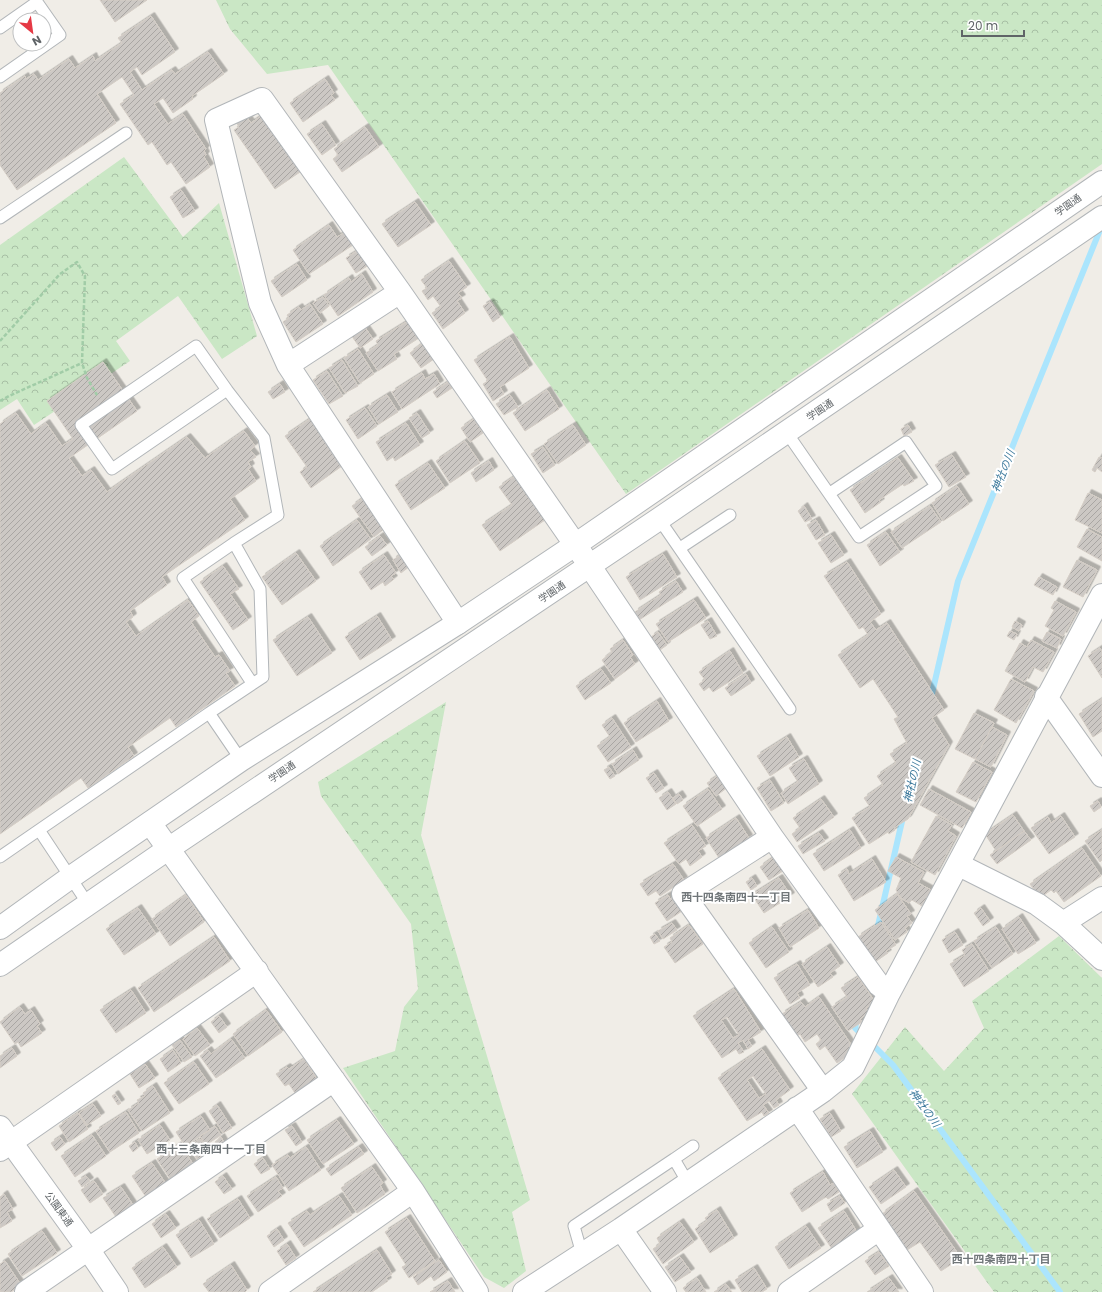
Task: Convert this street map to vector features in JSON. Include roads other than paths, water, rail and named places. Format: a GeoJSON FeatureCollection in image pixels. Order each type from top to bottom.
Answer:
{"type":"FeatureCollection","features":[{"type":"Feature","properties":{"kind":"street"},"geometry":{"type":"LineString","coordinates":[[458,623],[288,365],[260,303],[216,120],[262,99],[400,292],[590,566],[772,837],[879,985],[889,992]]}},
{"type":"Feature","properties":{"kind":"street","name":"学園通"},"geometry":{"type":"LineString","coordinates":[[0,928],[71,877],[241,760],[458,623],[575,545],[1102,182]]}},
{"type":"Feature","properties":{"kind":"street","name":"学園通"},"geometry":{"type":"LineString","coordinates":[[0,965],[168,849],[660,520],[1102,217]]}},
{"type":"Feature","properties":{"kind":"street"},"geometry":{"type":"LineString","coordinates":[[288,365],[400,292]]}},
{"type":"Feature","properties":{"kind":"street"},"geometry":{"type":"LineString","coordinates":[[524,1292],[621,1229],[823,1091],[853,1067],[889,992],[959,865],[1046,697],[1102,595]]}},
{"type":"Feature","properties":{"kind":"street"},"geometry":{"type":"LineString","coordinates":[[1046,697],[1102,776]]}},
{"type":"Feature","properties":{"kind":"street"},"geometry":{"type":"LineString","coordinates":[[150,823],[257,971],[412,1191],[477,1292]]}},
{"type":"Feature","properties":{"kind":"street"},"geometry":{"type":"LineString","coordinates":[[772,837],[684,894],[823,1091]]}},
{"type":"Feature","properties":{"kind":"street"},"geometry":{"type":"LineString","coordinates":[[959,865],[1037,904],[1063,924],[1102,959]]}},
{"type":"Feature","properties":{"kind":"street"},"geometry":{"type":"LineString","coordinates":[[1063,924],[1102,898]]}},
{"type":"Feature","properties":{"kind":"street"},"geometry":{"type":"LineString","coordinates":[[4,1140],[257,971]]}},
{"type":"Feature","properties":{"kind":"street"},"geometry":{"type":"LineString","coordinates":[[26,1292],[334,1080]]}},
{"type":"Feature","properties":{"kind":"street"},"geometry":{"type":"LineString","coordinates":[[797,1108],[878,1230],[922,1292]]}},
{"type":"Feature","properties":{"kind":"street","name":"公園東通"},"geometry":{"type":"LineString","coordinates":[[4,1140],[88,1248],[117,1292]]}},
{"type":"Feature","properties":{"kind":"street"},"geometry":{"type":"LineString","coordinates":[[270,1292],[412,1191]]}},
{"type":"Feature","properties":{"kind":"street"},"geometry":{"type":"LineString","coordinates":[[621,1229],[665,1292]]}},
{"type":"Feature","properties":{"kind":"street"},"geometry":{"type":"LineString","coordinates":[[789,1292],[878,1230]]}},
{"type":"Feature","properties":{"kind":"lane"},"geometry":{"type":"LineString","coordinates":[[0,28],[37,2],[60,35],[0,76]]}},
{"type":"Feature","properties":{"kind":"lane"},"geometry":{"type":"LineString","coordinates":[[0,218],[126,134]]}},
{"type":"Feature","properties":{"kind":"lane"},"geometry":{"type":"LineString","coordinates":[[226,390],[112,469],[81,425],[196,346],[226,390],[264,438],[278,515],[183,578],[252,683]]}},
{"type":"Feature","properties":{"kind":"lane"},"geometry":{"type":"LineString","coordinates":[[787,433],[860,537],[936,486],[906,442],[830,493]]}},
{"type":"Feature","properties":{"kind":"lane"},"geometry":{"type":"LineString","coordinates":[[680,548],[730,515]]}},
{"type":"Feature","properties":{"kind":"lane"},"geometry":{"type":"LineString","coordinates":[[660,520],[790,709]]}},
{"type":"Feature","properties":{"kind":"lane"},"geometry":{"type":"LineString","coordinates":[[0,856],[263,676],[260,589],[234,543]]}},
{"type":"Feature","properties":{"kind":"lane"},"geometry":{"type":"LineString","coordinates":[[209,713],[241,760]]}},
{"type":"Feature","properties":{"kind":"lane"},"geometry":{"type":"LineString","coordinates":[[39,830],[88,904]]}},
{"type":"Feature","properties":{"kind":"lane"},"geometry":{"type":"LineString","coordinates":[[582,1254],[574,1226],[693,1146]]}},
{"type":"Feature","properties":{"kind":"lane"},"geometry":{"type":"LineString","coordinates":[[674,1159],[688,1182]]}},
{"type":"Feature","properties":{"kind":"waterway","name":"神社の川"},"geometry":{"type":"LineString","coordinates":[[931,698],[958,581],[1102,225]]}},
{"type":"Feature","properties":{"kind":"waterway","name":"神社の川"},"geometry":{"type":"LineString","coordinates":[[877,930],[903,817]]}},
{"type":"Feature","properties":{"kind":"waterway","name":"神社の川"},"geometry":{"type":"LineString","coordinates":[[857,1019],[855,1028],[863,1036]]}},
{"type":"Feature","properties":{"kind":"waterway","name":"神社の川"},"geometry":{"type":"LineString","coordinates":[[870,1042],[893,1065],[1060,1292]]}},
{"type":"Feature","properties":{"kind":"district","name":"西十四条南四十一丁目"},"geometry":{"type":"Point","coordinates":[736,897]}},
{"type":"Feature","properties":{"kind":"district","name":"西十三条南四十一丁目"},"geometry":{"type":"Point","coordinates":[211,1149]}},
{"type":"Feature","properties":{"kind":"district","name":"西十四条南四十丁目"},"geometry":{"type":"Point","coordinates":[1001,1259]}}]}
